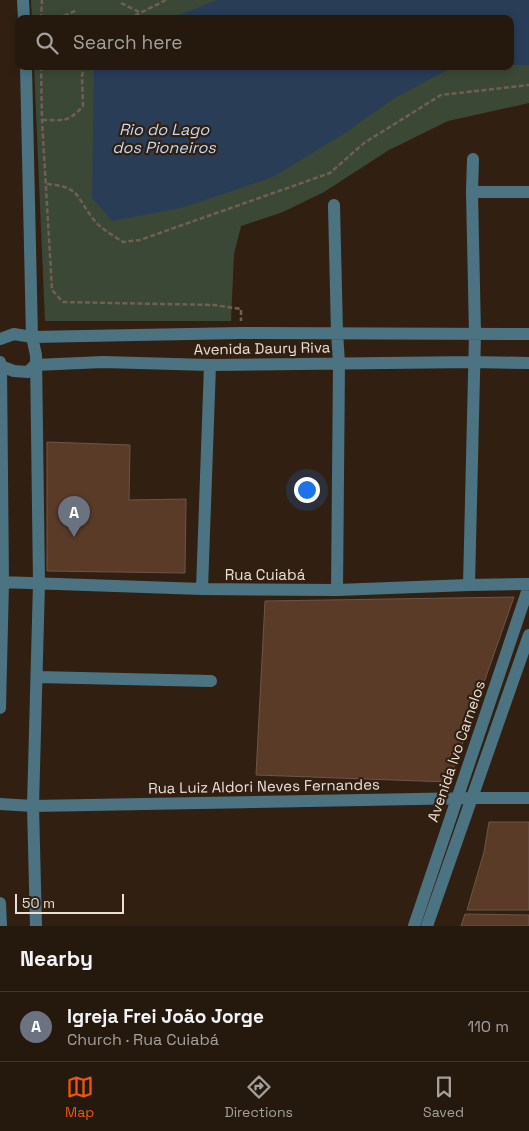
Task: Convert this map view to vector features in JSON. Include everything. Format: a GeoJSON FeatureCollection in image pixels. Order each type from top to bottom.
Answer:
{"type":"FeatureCollection","features":[{"type":"Feature","properties":{"kind":"street"},"geometry":{"type":"LineString","coordinates":[[23,0],[24,15]]}},
{"type":"Feature","properties":{"kind":"street"},"geometry":{"type":"LineString","coordinates":[[26,70],[32,337],[36,355],[39,583],[33,806],[36,926]]}},
{"type":"Feature","properties":{"kind":"street"},"geometry":{"type":"LineString","coordinates":[[468,585],[475,334],[473,159]]}},
{"type":"Feature","properties":{"kind":"street"},"geometry":{"type":"LineString","coordinates":[[472,192],[529,192]]}},
{"type":"Feature","properties":{"kind":"street"},"geometry":{"type":"LineString","coordinates":[[334,206],[336,333],[339,363],[337,590]]}},
{"type":"Feature","properties":{"kind":"street","name":"Avenida Daury Riva"},"geometry":{"type":"LineString","coordinates":[[0,339],[14,334],[32,337],[241,333],[529,334]]}},
{"type":"Feature","properties":{"kind":"street","name":"Avenida Daury Riva"},"geometry":{"type":"LineString","coordinates":[[0,365],[14,371],[28,372],[35,365],[103,362],[210,365],[529,363]]}},
{"type":"Feature","properties":{"kind":"street"},"geometry":{"type":"LineString","coordinates":[[0,365],[2,582],[0,708]]}},
{"type":"Feature","properties":{"kind":"street"},"geometry":{"type":"LineString","coordinates":[[202,590],[210,365]]}},
{"type":"Feature","properties":{"kind":"street","name":"Rua Cuiabá"},"geometry":{"type":"LineString","coordinates":[[2,582],[202,590],[337,590],[468,585],[529,585]]}},
{"type":"Feature","properties":{"kind":"street","name":"Avenida Ivo Carnelos"},"geometry":{"type":"LineString","coordinates":[[414,926],[529,585]]}},
{"type":"Feature","properties":{"kind":"street","name":"Avenida Ivo Carnelos"},"geometry":{"type":"LineString","coordinates":[[428,926],[529,635]]}},
{"type":"Feature","properties":{"kind":"street"},"geometry":{"type":"LineString","coordinates":[[37,677],[211,681]]}},
{"type":"Feature","properties":{"kind":"street","name":"Rua Luiz Aldori Neves Fernandes"},"geometry":{"type":"LineString","coordinates":[[0,804],[33,806],[529,798]]}},
{"type":"Feature","properties":{"kind":"street"},"geometry":{"type":"LineString","coordinates":[[0,903],[1,926]]}},
{"type":"Feature","properties":{"kind":"path"},"geometry":{"type":"LineString","coordinates":[[41,15],[42,0]]}},
{"type":"Feature","properties":{"kind":"path"},"geometry":{"type":"LineString","coordinates":[[135,15],[166,0]]}},
{"type":"Feature","properties":{"kind":"path"},"geometry":{"type":"LineString","coordinates":[[121,3],[140,12]]}},
{"type":"Feature","properties":{"kind":"path"},"geometry":{"type":"LineString","coordinates":[[66,15],[77,10]]}},
{"type":"Feature","properties":{"kind":"path"},"geometry":{"type":"LineString","coordinates":[[41,70],[42,120],[52,290],[63,302],[214,305],[242,309],[241,333]]}},
{"type":"Feature","properties":{"kind":"path"},"geometry":{"type":"LineString","coordinates":[[42,120],[63,120],[73,117],[83,106],[83,70]]}},
{"type":"Feature","properties":{"kind":"path"},"geometry":{"type":"LineString","coordinates":[[47,184],[74,190],[96,222],[123,242],[140,240],[330,173],[364,143],[441,95],[529,85]]}},
{"type":"Feature","properties":{"kind":"green space"},"geometry":{"type":"Polygon","coordinates":[[[31,0],[529,0],[529,103],[448,121],[389,150],[324,192],[283,212],[241,226],[234,254],[231,321],[45,321],[34,70],[514,70],[514,15],[32,15],[31,0]]]}},
{"type":"Feature","properties":{"kind":"water"},"geometry":{"type":"Polygon","coordinates":[[[217,0],[529,0],[529,65],[514,65],[514,15],[179,15],[217,0]]]}},
{"type":"Feature","properties":{"kind":"water","name":"Rio do Lago dos Pioneiros"},"geometry":{"type":"Polygon","coordinates":[[[94,70],[447,70],[393,99],[345,133],[273,177],[185,207],[112,221],[92,198],[94,70]]]}},
{"type":"Feature","properties":{"kind":"building"},"geometry":{"type":"Polygon","coordinates":[[[47,442],[130,445],[129,500],[186,499],[185,573],[47,571],[47,442]]]}},
{"type":"Feature","properties":{"kind":"building"},"geometry":{"type":"Polygon","coordinates":[[[514,597],[449,782],[256,775],[265,601],[514,597]]]}},
{"type":"Feature","properties":{"kind":"building"},"geometry":{"type":"Polygon","coordinates":[[[489,822],[529,822],[529,910],[467,910],[484,852],[489,822]]]}},
{"type":"Feature","properties":{"kind":"building"},"geometry":{"type":"Polygon","coordinates":[[[465,914],[529,915],[529,926],[461,926],[465,914]]]}},
{"type":"Feature","properties":{"kind":"place","name":"Igreja Frei João Jorge"},"geometry":{"type":"Point","coordinates":[74,537]}}]}
